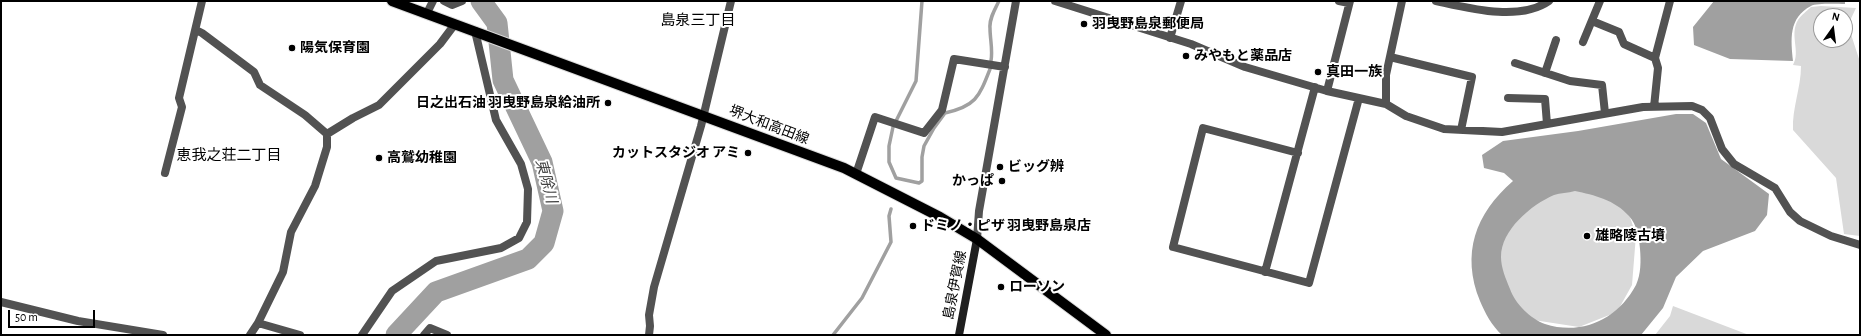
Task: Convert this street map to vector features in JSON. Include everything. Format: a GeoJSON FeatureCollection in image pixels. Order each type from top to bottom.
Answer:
{"type":"FeatureCollection","features":[{"type":"Feature","properties":{"kind":"main road","name":"堺大和高田線"},"geometry":{"type":"LineString","coordinates":[[392,1],[704,116],[856,174],[940,217],[977,239],[1106,335]]}},
{"type":"Feature","properties":{"kind":"main road","name":"島泉伊賀線"},"geometry":{"type":"LineString","coordinates":[[959,335],[977,239]]}},
{"type":"Feature","properties":{"kind":"street"},"geometry":{"type":"LineString","coordinates":[[166,173],[182,107],[179,98],[202,1]]}},
{"type":"Feature","properties":{"kind":"street"},"geometry":{"type":"LineString","coordinates":[[427,14],[433,1]]}},
{"type":"Feature","properties":{"kind":"street"},"geometry":{"type":"LineString","coordinates":[[444,1],[452,5],[461,2]]}},
{"type":"Feature","properties":{"kind":"street"},"geometry":{"type":"LineString","coordinates":[[648,335],[650,326],[649,315],[654,287],[704,116],[732,1]]}},
{"type":"Feature","properties":{"kind":"street"},"geometry":{"type":"LineString","coordinates":[[977,239],[979,211],[1016,1]]}},
{"type":"Feature","properties":{"kind":"street"},"geometry":{"type":"LineString","coordinates":[[1055,1],[1191,44],[1245,67],[1327,91],[1386,104],[1406,116],[1444,129],[1502,132],[1654,107],[1692,106],[1702,110],[1710,118],[1722,149],[1734,164],[1775,188],[1790,212],[1800,220],[1831,236],[1860,245]]}},
{"type":"Feature","properties":{"kind":"street"},"geometry":{"type":"LineString","coordinates":[[1170,38],[1181,1]]}},
{"type":"Feature","properties":{"kind":"street"},"geometry":{"type":"LineString","coordinates":[[1327,91],[1350,2],[1339,1]]}},
{"type":"Feature","properties":{"kind":"street"},"geometry":{"type":"LineString","coordinates":[[1386,104],[1386,75],[1402,1]]}},
{"type":"Feature","properties":{"kind":"street"},"geometry":{"type":"LineString","coordinates":[[1436,1],[1474,10],[1503,13],[1529,9],[1549,1]]}},
{"type":"Feature","properties":{"kind":"street"},"geometry":{"type":"LineString","coordinates":[[1583,42],[1600,1]]}},
{"type":"Feature","properties":{"kind":"street"},"geometry":{"type":"LineString","coordinates":[[1654,107],[1658,68],[1655,58],[1670,1]]}},
{"type":"Feature","properties":{"kind":"street"},"geometry":{"type":"LineString","coordinates":[[1592,21],[1619,32],[1624,44],[1655,58]]}},
{"type":"Feature","properties":{"kind":"street"},"geometry":{"type":"LineString","coordinates":[[327,134],[353,118],[379,105],[440,44],[455,24]]}},
{"type":"Feature","properties":{"kind":"street"},"geometry":{"type":"LineString","coordinates":[[196,30],[254,72],[260,85],[305,115],[327,134],[327,147],[315,186],[291,232],[283,272],[258,323],[250,335]]}},
{"type":"Feature","properties":{"kind":"street"},"geometry":{"type":"LineString","coordinates":[[362,335],[392,291],[436,261],[501,248],[519,238],[527,222],[528,189],[521,164],[496,120],[479,33]]}},
{"type":"Feature","properties":{"kind":"street"},"geometry":{"type":"LineString","coordinates":[[1545,74],[1556,40]]}},
{"type":"Feature","properties":{"kind":"street"},"geometry":{"type":"LineString","coordinates":[[1390,57],[1472,77],[1461,130]]}},
{"type":"Feature","properties":{"kind":"street"},"geometry":{"type":"LineString","coordinates":[[856,174],[875,117],[924,133],[942,110],[954,58],[1005,67]]}},
{"type":"Feature","properties":{"kind":"street"},"geometry":{"type":"LineString","coordinates":[[1515,64],[1570,81],[1602,85],[1605,114]]}},
{"type":"Feature","properties":{"kind":"street"},"geometry":{"type":"LineString","coordinates":[[1265,272],[1315,87]]}},
{"type":"Feature","properties":{"kind":"street"},"geometry":{"type":"LineString","coordinates":[[1298,153],[1203,128],[1173,247],[1309,283],[1359,98]]}},
{"type":"Feature","properties":{"kind":"street"},"geometry":{"type":"LineString","coordinates":[[1508,98],[1545,99],[1547,124]]}},
{"type":"Feature","properties":{"kind":"street"},"geometry":{"type":"LineString","coordinates":[[1,302],[78,321],[163,335]]}},
{"type":"Feature","properties":{"kind":"street"},"geometry":{"type":"LineString","coordinates":[[258,323],[300,335]]}},
{"type":"Feature","properties":{"kind":"street"},"geometry":{"type":"LineString","coordinates":[[424,335],[430,328],[447,335]]}},
{"type":"Feature","properties":{"kind":"shaded area"},"geometry":{"type":"Polygon","coordinates":[[[1714,1],[1845,1],[1845,4],[1814,5],[1798,17],[1793,30],[1792,38],[1793,61],[1730,59],[1694,45],[1693,27],[1714,1]]]}},
{"type":"Feature","properties":{"kind":"shaded area"},"geometry":{"type":"Polygon","coordinates":[[[1821,6],[1856,8],[1853,14],[1853,8],[1813,8],[1813,48],[1853,48],[1853,40],[1860,62],[1860,236],[1844,234],[1836,178],[1793,130],[1794,114],[1801,74],[1801,66],[1793,65],[1796,54],[1795,31],[1798,20],[1811,7],[1821,6]]]}},
{"type":"Feature","properties":{"kind":"shaded area"},"geometry":{"type":"Polygon","coordinates":[[[1676,114],[1693,114],[1706,123],[1721,159],[1769,194],[1767,215],[1755,231],[1703,251],[1676,277],[1663,308],[1641,335],[1502,335],[1489,319],[1480,301],[1474,284],[1472,251],[1475,236],[1489,207],[1513,181],[1504,173],[1484,168],[1482,155],[1503,141],[1578,131],[1676,114]],[[1575,191],[1556,194],[1545,199],[1527,212],[1506,237],[1502,247],[1501,257],[1505,277],[1512,295],[1529,315],[1545,324],[1572,328],[1598,322],[1619,307],[1636,285],[1640,272],[1639,240],[1636,227],[1629,216],[1611,202],[1597,196],[1575,191]]]}},
{"type":"Feature","properties":{"kind":"shaded area"},"geometry":{"type":"Polygon","coordinates":[[[1581,185],[1627,208],[1636,235],[1632,285],[1617,312],[1579,327],[1527,319],[1500,279],[1498,244],[1541,192],[1581,185]]]}},
{"type":"Feature","properties":{"kind":"shaded area"},"geometry":{"type":"Polygon","coordinates":[[[1673,306],[1749,335],[1655,335],[1670,316],[1673,306]]]}},
{"type":"Feature","properties":{"kind":"waterway","name":"東除川"},"geometry":{"type":"LineString","coordinates":[[396,335],[436,292],[528,259],[544,243],[553,211],[542,162],[503,80],[497,23],[481,1]]}},
{"type":"Feature","properties":{"kind":"waterway"},"geometry":{"type":"LineString","coordinates":[[922,1],[916,81],[893,127],[889,146],[889,162],[896,178],[919,183],[922,181],[922,157],[924,146],[934,128],[945,113],[964,107],[975,99],[983,87],[990,69]]}},
{"type":"Feature","properties":{"kind":"waterway"},"geometry":{"type":"LineString","coordinates":[[991,61],[992,52],[990,21],[999,1]]}},
{"type":"Feature","properties":{"kind":"waterway"},"geometry":{"type":"LineString","coordinates":[[833,335],[862,298],[891,242],[889,216],[891,209]]}},
{"type":"Feature","properties":{"kind":"place","name":"羽曳野島泉郵便局"},"geometry":{"type":"Point","coordinates":[1084,24]}},
{"type":"Feature","properties":{"kind":"place","name":"陽気保育園"},"geometry":{"type":"Point","coordinates":[292,48]}},
{"type":"Feature","properties":{"kind":"place","name":"みやもと薬品店"},"geometry":{"type":"Point","coordinates":[1186,56]}},
{"type":"Feature","properties":{"kind":"place","name":"真田一族"},"geometry":{"type":"Point","coordinates":[1318,72]}},
{"type":"Feature","properties":{"kind":"place","name":"日之出石油 羽曳野島泉給油所"},"geometry":{"type":"Point","coordinates":[608,103]}},
{"type":"Feature","properties":{"kind":"place","name":"カットスタジオ アミ"},"geometry":{"type":"Point","coordinates":[748,153]}},
{"type":"Feature","properties":{"kind":"place","name":"高鷲幼稚園"},"geometry":{"type":"Point","coordinates":[379,158]}},
{"type":"Feature","properties":{"kind":"place","name":"ビッグ辨"},"geometry":{"type":"Point","coordinates":[1000,167]}},
{"type":"Feature","properties":{"kind":"place","name":"かっぱ"},"geometry":{"type":"Point","coordinates":[1002,181]}},
{"type":"Feature","properties":{"kind":"place","name":"ドミノ・ピザ 羽曳野島泉店"},"geometry":{"type":"Point","coordinates":[913,226]}},
{"type":"Feature","properties":{"kind":"place","name":"雄略陵古墳"},"geometry":{"type":"Point","coordinates":[1587,236]}},
{"type":"Feature","properties":{"kind":"place","name":"ローソン"},"geometry":{"type":"Point","coordinates":[1001,287]}},
{"type":"Feature","properties":{"kind":"district","name":"島泉三丁目"},"geometry":{"type":"Point","coordinates":[698,20]}},
{"type":"Feature","properties":{"kind":"district","name":"恵我之荘二丁目"},"geometry":{"type":"Point","coordinates":[229,155]}}]}
